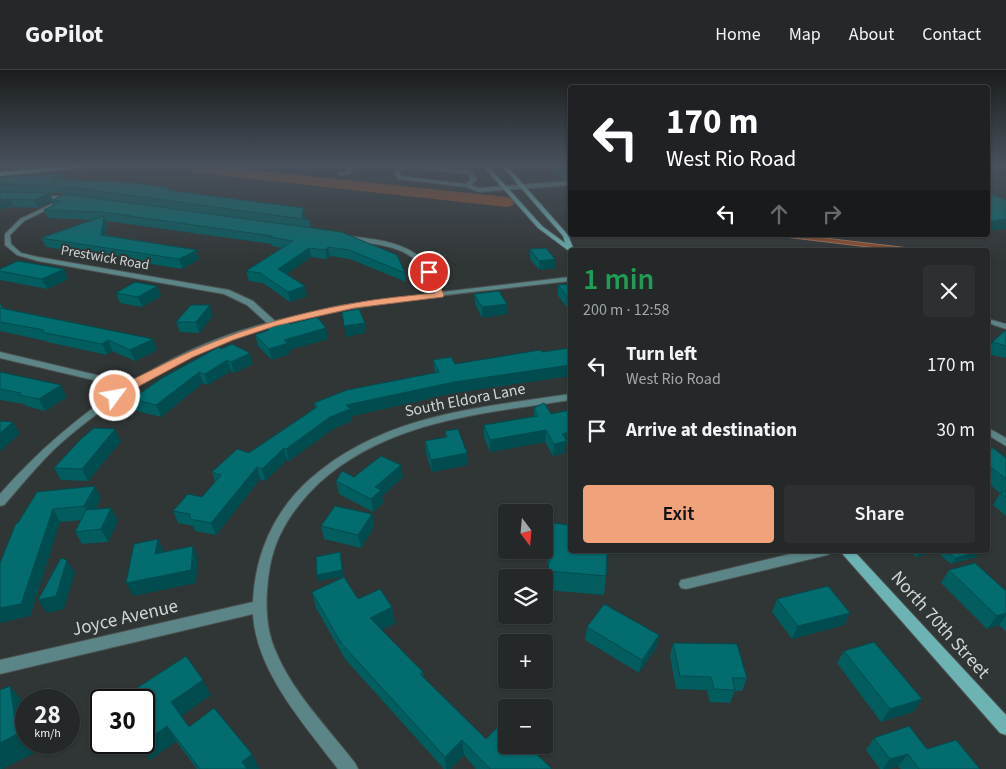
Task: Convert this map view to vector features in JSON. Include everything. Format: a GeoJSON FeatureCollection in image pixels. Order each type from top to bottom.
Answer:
{"type":"FeatureCollection","features":[{"type":"Feature","properties":{"kind":"main road"},"geometry":{"type":"LineString","coordinates":[[514,199],[540,227],[568,248]]}},
{"type":"Feature","properties":{"kind":"main road"},"geometry":{"type":"LineString","coordinates":[[533,199],[566,236],[570,248]]}},
{"type":"Feature","properties":{"kind":"main road","name":"North 70th Street"},"geometry":{"type":"LineString","coordinates":[[848,553],[1006,727]]}},
{"type":"Feature","properties":{"kind":"street","name":"Prestwick Road"},"geometry":{"type":"LineString","coordinates":[[66,199],[18,223],[7,235],[8,245],[19,254],[38,259],[226,292],[245,299],[272,324]]}},
{"type":"Feature","properties":{"kind":"street"},"geometry":{"type":"LineString","coordinates":[[70,199],[77,200]]}},
{"type":"Feature","properties":{"kind":"street"},"geometry":{"type":"LineString","coordinates":[[340,237],[382,244],[412,255],[425,265],[440,295]]}},
{"type":"Feature","properties":{"kind":"street"},"geometry":{"type":"LineString","coordinates":[[0,502],[39,457],[86,416],[129,386],[189,355],[230,338],[272,324],[354,306],[568,279]]}},
{"type":"Feature","properties":{"kind":"street"},"geometry":{"type":"LineString","coordinates":[[990,322],[1006,327]]}},
{"type":"Feature","properties":{"kind":"street"},"geometry":{"type":"LineString","coordinates":[[0,355],[129,386]]}},
{"type":"Feature","properties":{"kind":"street","name":"South Eldora Lane"},"geometry":{"type":"LineString","coordinates":[[349,769],[301,705],[274,664],[262,628],[258,607],[264,563],[271,538],[278,526],[305,490],[339,460],[384,435],[422,422],[568,397]]}},
{"type":"Feature","properties":{"kind":"street"},"geometry":{"type":"LineString","coordinates":[[990,432],[1006,443]]}},
{"type":"Feature","properties":{"kind":"street"},"geometry":{"type":"LineString","coordinates":[[686,584],[814,553]]}},
{"type":"Feature","properties":{"kind":"street","name":"Joyce Avenue"},"geometry":{"type":"LineString","coordinates":[[0,667],[258,607]]}},
{"type":"Feature","properties":{"kind":"shaded area"},"geometry":{"type":"Polygon","coordinates":[[[785,237],[817,237],[909,248],[876,248],[785,237]]]}},
{"type":"Feature","properties":{"kind":"building"},"geometry":{"type":"Polygon","coordinates":[[[0,199],[37,199],[34,200],[0,199]]]}},
{"type":"Feature","properties":{"kind":"building"},"geometry":{"type":"Polygon","coordinates":[[[56,199],[99,199],[341,232],[397,255],[405,273],[349,250],[328,247],[325,250],[309,248],[278,269],[305,286],[288,292],[260,273],[246,271],[293,241],[270,237],[272,236],[102,212],[44,210],[62,201],[51,201],[56,199]]]}},
{"type":"Feature","properties":{"kind":"building"},"geometry":{"type":"Polygon","coordinates":[[[154,199],[233,199],[304,208],[301,217],[310,220],[154,199]]]}},
{"type":"Feature","properties":{"kind":"building"},"geometry":{"type":"Polygon","coordinates":[[[990,199],[1006,200],[1006,219],[990,222],[990,199]]]}},
{"type":"Feature","properties":{"kind":"building"},"geometry":{"type":"Polygon","coordinates":[[[104,216],[101,235],[197,250],[179,259],[41,238],[104,216]]]}},
{"type":"Feature","properties":{"kind":"building"},"geometry":{"type":"Polygon","coordinates":[[[546,248],[555,259],[539,261],[530,249],[546,248]]]}},
{"type":"Feature","properties":{"kind":"building"},"geometry":{"type":"Polygon","coordinates":[[[18,261],[64,269],[42,279],[0,271],[0,269],[18,261]]]}},
{"type":"Feature","properties":{"kind":"building"},"geometry":{"type":"Polygon","coordinates":[[[135,282],[157,286],[138,297],[116,293],[135,282]]]}},
{"type":"Feature","properties":{"kind":"building"},"geometry":{"type":"Polygon","coordinates":[[[568,284],[568,298],[558,285],[568,284]]]}},
{"type":"Feature","properties":{"kind":"building"},"geometry":{"type":"Polygon","coordinates":[[[499,291],[507,304],[482,307],[474,294],[499,291]]]}},
{"type":"Feature","properties":{"kind":"building"},"geometry":{"type":"Polygon","coordinates":[[[191,305],[210,305],[196,322],[176,322],[191,305]]]}},
{"type":"Feature","properties":{"kind":"building"},"geometry":{"type":"Polygon","coordinates":[[[0,308],[153,339],[130,350],[108,340],[102,344],[41,332],[44,330],[0,322],[0,308]]]}},
{"type":"Feature","properties":{"kind":"building"},"geometry":{"type":"Polygon","coordinates":[[[359,309],[365,323],[344,326],[342,312],[359,309]]]}},
{"type":"Feature","properties":{"kind":"building"},"geometry":{"type":"Polygon","coordinates":[[[317,317],[326,328],[284,340],[288,343],[269,349],[255,335],[269,330],[266,328],[287,321],[290,324],[317,317]]]}},
{"type":"Feature","properties":{"kind":"building"},"geometry":{"type":"Polygon","coordinates":[[[1006,330],[1006,346],[992,342],[1006,330]]]}},
{"type":"Feature","properties":{"kind":"building"},"geometry":{"type":"Polygon","coordinates":[[[232,344],[250,353],[231,362],[227,360],[205,374],[199,372],[156,405],[132,399],[162,378],[219,347],[221,349],[232,344]]]}},
{"type":"Feature","properties":{"kind":"building"},"geometry":{"type":"Polygon","coordinates":[[[568,348],[568,365],[454,382],[346,405],[350,409],[330,417],[286,449],[284,448],[262,469],[257,467],[211,523],[190,519],[190,514],[173,511],[188,494],[202,497],[221,475],[212,472],[237,449],[249,453],[317,407],[314,403],[347,390],[439,372],[433,360],[451,357],[455,364],[540,350],[542,352],[568,348]]]}},
{"type":"Feature","properties":{"kind":"building"},"geometry":{"type":"Polygon","coordinates":[[[0,372],[61,385],[39,399],[19,395],[21,393],[0,389],[0,372]]]}},
{"type":"Feature","properties":{"kind":"building"},"geometry":{"type":"Polygon","coordinates":[[[544,403],[551,414],[568,410],[568,432],[562,434],[567,441],[554,444],[546,430],[490,440],[484,425],[538,416],[534,408],[544,403]]]}},
{"type":"Feature","properties":{"kind":"building"},"geometry":{"type":"Polygon","coordinates":[[[0,421],[13,422],[0,433],[0,421]]]}},
{"type":"Feature","properties":{"kind":"building"},"geometry":{"type":"Polygon","coordinates":[[[94,428],[115,429],[82,469],[54,468],[81,439],[94,428]]]}},
{"type":"Feature","properties":{"kind":"building"},"geometry":{"type":"Polygon","coordinates":[[[458,429],[467,453],[431,460],[425,441],[447,437],[445,431],[458,429]]]}},
{"type":"Feature","properties":{"kind":"building"},"geometry":{"type":"Polygon","coordinates":[[[993,448],[1006,458],[1006,479],[990,467],[990,449],[993,448]]]}},
{"type":"Feature","properties":{"kind":"building"},"geometry":{"type":"Polygon","coordinates":[[[381,456],[401,465],[375,487],[381,490],[371,499],[336,481],[342,471],[354,477],[381,456]]]}},
{"type":"Feature","properties":{"kind":"building"},"geometry":{"type":"Polygon","coordinates":[[[95,486],[84,506],[53,509],[21,604],[0,608],[0,563],[16,523],[18,523],[37,492],[95,486]]]}},
{"type":"Feature","properties":{"kind":"building"},"geometry":{"type":"Polygon","coordinates":[[[335,506],[372,514],[358,535],[321,526],[335,506]]]}},
{"type":"Feature","properties":{"kind":"building"},"geometry":{"type":"Polygon","coordinates":[[[111,508],[101,529],[75,532],[86,510],[111,508]]]}},
{"type":"Feature","properties":{"kind":"building"},"geometry":{"type":"Polygon","coordinates":[[[553,523],[568,525],[568,553],[607,553],[606,576],[553,571],[553,569],[548,569],[549,559],[553,559],[553,523]]]}},
{"type":"Feature","properties":{"kind":"building"},"geometry":{"type":"Polygon","coordinates":[[[158,539],[155,554],[193,546],[191,570],[126,583],[134,544],[158,539]]]}},
{"type":"Feature","properties":{"kind":"building"},"geometry":{"type":"Polygon","coordinates":[[[340,552],[342,570],[317,575],[316,557],[340,552]]]}},
{"type":"Feature","properties":{"kind":"building"},"geometry":{"type":"Polygon","coordinates":[[[949,553],[973,553],[955,558],[949,553]]]}},
{"type":"Feature","properties":{"kind":"building"},"geometry":{"type":"Polygon","coordinates":[[[61,558],[67,560],[56,596],[38,600],[61,558]]]}},
{"type":"Feature","properties":{"kind":"building"},"geometry":{"type":"Polygon","coordinates":[[[975,563],[1006,591],[1006,613],[997,616],[949,570],[975,563]]]}},
{"type":"Feature","properties":{"kind":"building"},"geometry":{"type":"Polygon","coordinates":[[[344,577],[358,599],[380,589],[392,607],[370,618],[423,672],[420,674],[486,739],[498,727],[498,754],[536,754],[552,769],[490,769],[462,740],[445,757],[341,643],[312,592],[344,577]]]}},
{"type":"Feature","properties":{"kind":"building"},"geometry":{"type":"Polygon","coordinates":[[[828,586],[850,613],[798,626],[777,599],[828,586]]]}},
{"type":"Feature","properties":{"kind":"building"},"geometry":{"type":"Polygon","coordinates":[[[604,604],[659,635],[642,660],[587,627],[604,604]]]}},
{"type":"Feature","properties":{"kind":"building"},"geometry":{"type":"Polygon","coordinates":[[[874,642],[922,699],[890,709],[844,651],[874,642]]]}},
{"type":"Feature","properties":{"kind":"building"},"geometry":{"type":"Polygon","coordinates":[[[673,643],[737,644],[747,678],[732,678],[735,690],[714,689],[711,677],[680,676],[673,643]]]}},
{"type":"Feature","properties":{"kind":"building"},"geometry":{"type":"Polygon","coordinates":[[[186,656],[203,680],[171,702],[189,727],[214,708],[252,754],[242,762],[247,769],[200,769],[167,726],[155,734],[155,689],[136,689],[186,656]]]}},
{"type":"Feature","properties":{"kind":"building"},"geometry":{"type":"Polygon","coordinates":[[[10,686],[15,735],[0,743],[0,690],[10,686]]]}},
{"type":"Feature","properties":{"kind":"building"},"geometry":{"type":"Polygon","coordinates":[[[909,726],[927,749],[956,740],[980,769],[919,769],[908,754],[890,759],[874,738],[909,726]]]}},
{"type":"Feature","properties":{"kind":"waterway"},"geometry":{"type":"LineString","coordinates":[[475,199],[507,202]]}},
{"type":"Feature","properties":{"kind":"route"},"geometry":{"type":"LineString","coordinates":[[115,396],[129,386],[189,355],[230,338],[272,324],[354,306],[440,295],[429,272]]}}]}
